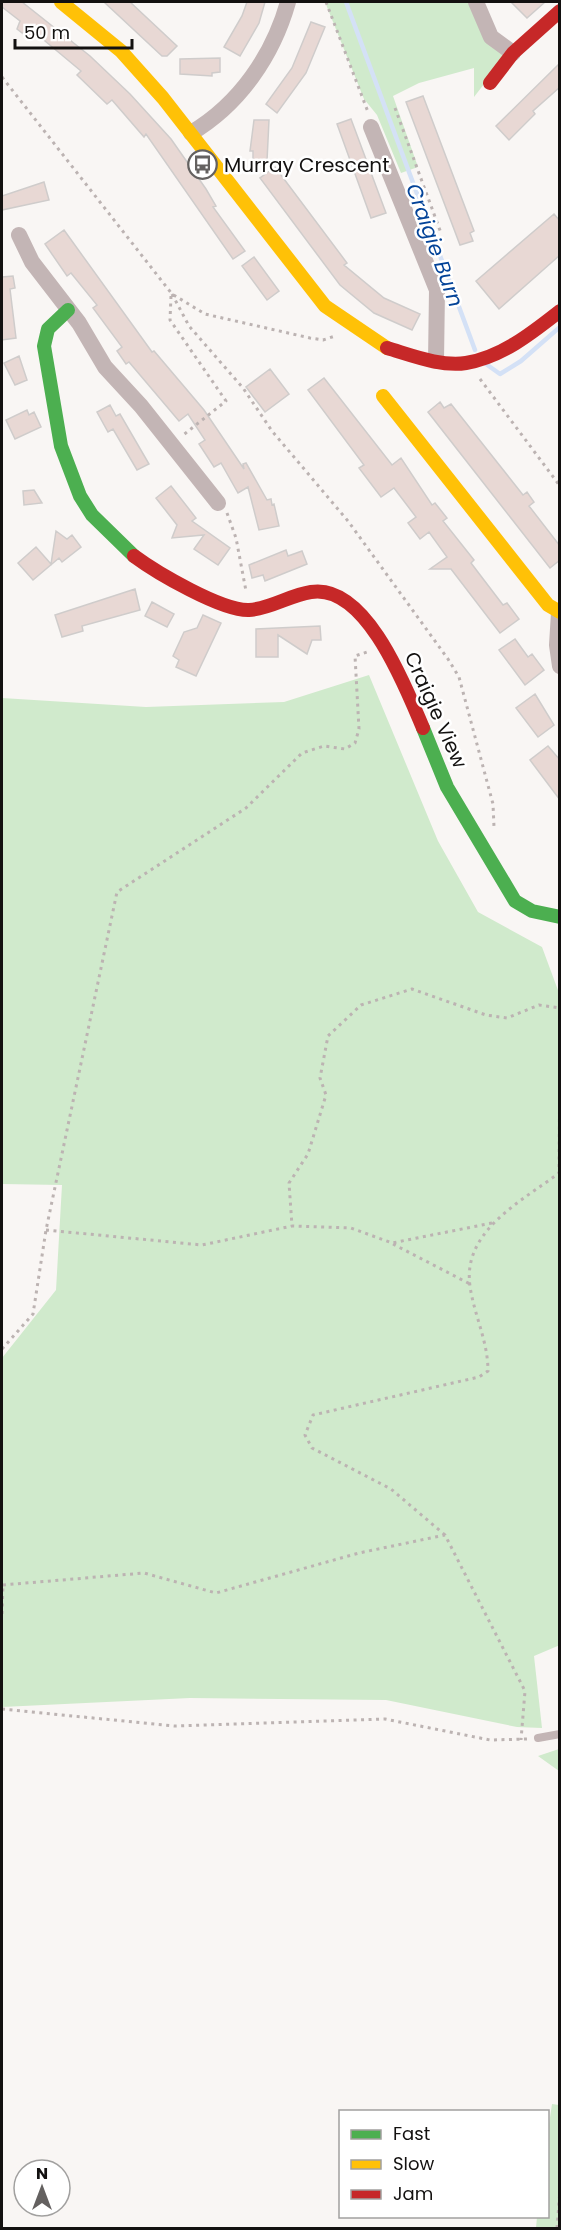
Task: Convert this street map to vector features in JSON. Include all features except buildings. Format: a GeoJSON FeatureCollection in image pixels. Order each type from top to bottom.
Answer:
{"type":"FeatureCollection","features":[{"type":"Feature","properties":{"kind":"street"},"geometry":{"type":"LineString","coordinates":[[61,2],[121,51],[191,133],[325,306],[353,328],[383,347],[436,361],[473,361],[526,337],[560,311]]}},
{"type":"Feature","properties":{"kind":"street"},"geometry":{"type":"LineString","coordinates":[[191,133],[254,77],[279,32],[288,2]]}},
{"type":"Feature","properties":{"kind":"street"},"geometry":{"type":"LineString","coordinates":[[476,2],[491,37],[513,53]]}},
{"type":"Feature","properties":{"kind":"street"},"geometry":{"type":"LineString","coordinates":[[490,83],[513,53],[560,11]]}},
{"type":"Feature","properties":{"kind":"street"},"geometry":{"type":"LineString","coordinates":[[371,127],[437,290],[436,361]]}},
{"type":"Feature","properties":{"kind":"street"},"geometry":{"type":"LineString","coordinates":[[19,235],[32,262],[79,323],[105,367],[172,444],[218,503]]}},
{"type":"Feature","properties":{"kind":"street","name":"Craigie View"},"geometry":{"type":"LineString","coordinates":[[68,310],[48,329],[44,346],[61,446],[80,496],[107,532],[136,558],[222,606],[250,610],[310,592],[328,592],[337,596],[371,625],[399,670],[447,787],[515,901],[532,911],[560,917]]}},
{"type":"Feature","properties":{"kind":"street"},"geometry":{"type":"LineString","coordinates":[[383,396],[548,605],[559,613],[557,645],[560,666]]}},
{"type":"Feature","properties":{"kind":"lane"},"geometry":{"type":"LineString","coordinates":[[538,1738],[560,1734]]}},
{"type":"Feature","properties":{"kind":"path"},"geometry":{"type":"LineString","coordinates":[[326,2],[367,108],[371,127]]}},
{"type":"Feature","properties":{"kind":"path"},"geometry":{"type":"LineString","coordinates":[[2,77],[172,294],[189,326],[243,388],[272,431],[348,521],[448,659],[459,677],[493,804],[494,829]]}},
{"type":"Feature","properties":{"kind":"path"},"geometry":{"type":"LineString","coordinates":[[395,108],[441,233]]}},
{"type":"Feature","properties":{"kind":"path"},"geometry":{"type":"LineString","coordinates":[[172,294],[205,314],[310,339],[323,340],[353,328]]}},
{"type":"Feature","properties":{"kind":"path"},"geometry":{"type":"LineString","coordinates":[[172,294],[170,320],[226,401],[172,444]]}},
{"type":"Feature","properties":{"kind":"path"},"geometry":{"type":"LineString","coordinates":[[473,361],[560,486]]}},
{"type":"Feature","properties":{"kind":"path"},"geometry":{"type":"LineString","coordinates":[[218,503],[226,510],[237,538],[250,610]]}},
{"type":"Feature","properties":{"kind":"path"},"geometry":{"type":"LineString","coordinates":[[2,1349],[33,1314],[46,1230],[117,892],[246,808],[302,753],[324,746],[345,749],[355,743],[359,729],[356,656],[384,645]]}},
{"type":"Feature","properties":{"kind":"path"},"geometry":{"type":"LineString","coordinates":[[292,1226],[289,1184],[308,1154],[326,1095],[320,1078],[328,1036],[361,1005],[412,989],[486,1016],[507,1017],[539,1005],[560,1008]]}},
{"type":"Feature","properties":{"kind":"path"},"geometry":{"type":"LineString","coordinates":[[521,1740],[525,1690],[445,1535],[391,1489],[312,1448],[305,1435],[314,1415],[479,1377],[488,1371],[488,1355],[470,1284],[472,1254],[493,1223],[559,1173],[560,1049]]}},
{"type":"Feature","properties":{"kind":"path"},"geometry":{"type":"LineString","coordinates":[[392,1243],[493,1223]]}},
{"type":"Feature","properties":{"kind":"path"},"geometry":{"type":"LineString","coordinates":[[46,1230],[202,1245],[292,1226],[351,1228],[392,1243],[470,1284]]}},
{"type":"Feature","properties":{"kind":"path"},"geometry":{"type":"LineString","coordinates":[[2,1614],[2,1585],[144,1573],[216,1593],[358,1553],[445,1535]]}},
{"type":"Feature","properties":{"kind":"path"},"geometry":{"type":"LineString","coordinates":[[2,1709],[174,1726],[385,1719],[490,1740],[538,1738]]}},
{"type":"Feature","properties":{"kind":"path"},"geometry":{"type":"LineString","coordinates":[[560,2097],[560,2130]]}},
{"type":"Feature","properties":{"kind":"path"},"geometry":{"type":"LineString","coordinates":[[557,2229],[560,2190]]}},
{"type":"Feature","properties":{"kind":"green space"},"geometry":{"type":"Polygon","coordinates":[[[325,2],[471,2],[508,53],[474,97],[474,68],[419,83],[393,96],[418,167],[401,173],[377,115],[364,99],[325,2]]]}},
{"type":"Feature","properties":{"kind":"green space"},"geometry":{"type":"Polygon","coordinates":[[[369,675],[438,841],[478,912],[542,947],[559,993],[560,1645],[534,1656],[542,1728],[517,1727],[386,1700],[190,1698],[2,1707],[2,1358],[56,1290],[62,1185],[2,1184],[2,698],[146,707],[284,702],[369,675]]]}},
{"type":"Feature","properties":{"kind":"green space"},"geometry":{"type":"Polygon","coordinates":[[[559,1749],[559,1771],[538,1756],[559,1749]]]}},
{"type":"Feature","properties":{"kind":"green space"},"geometry":{"type":"Polygon","coordinates":[[[552,2104],[559,2105],[559,2228],[536,2228],[537,2218],[549,2218],[549,2124],[552,2104]]]}},
{"type":"Feature","properties":{"kind":"waterway","name":"Craigie Burn"},"geometry":{"type":"LineString","coordinates":[[346,2],[475,350]]}},
{"type":"Feature","properties":{"kind":"waterway","name":"Craigie Burn"},"geometry":{"type":"LineString","coordinates":[[486,364],[500,374],[521,361],[560,327]]}},
{"type":"Feature","properties":{"kind":"traffic: fast"},"geometry":{"type":"LineString","coordinates":[[68,310],[48,329],[44,346],[61,446],[80,496],[92,515],[134,556]]}},
{"type":"Feature","properties":{"kind":"traffic: fast"},"geometry":{"type":"LineString","coordinates":[[423,728],[447,787],[515,901],[532,911],[560,917]]}},
{"type":"Feature","properties":{"kind":"traffic: slow"},"geometry":{"type":"LineString","coordinates":[[61,2],[121,51],[163,98],[325,306],[387,348]]}},
{"type":"Feature","properties":{"kind":"traffic: slow"},"geometry":{"type":"LineString","coordinates":[[383,396],[548,605],[560,612]]}},
{"type":"Feature","properties":{"kind":"traffic: jam"},"geometry":{"type":"LineString","coordinates":[[490,83],[513,53],[560,11]]}},
{"type":"Feature","properties":{"kind":"traffic: jam"},"geometry":{"type":"LineString","coordinates":[[387,348],[436,362],[466,363],[504,350],[560,311]]}},
{"type":"Feature","properties":{"kind":"traffic: jam"},"geometry":{"type":"LineString","coordinates":[[134,556],[190,590],[237,609],[257,609],[311,592],[331,594],[349,604],[366,621],[395,665],[423,728]]}},
{"type":"Feature","properties":{"kind":"place","name":"Murray Crescent"},"geometry":{"type":"Point","coordinates":[203,165]}}]}
